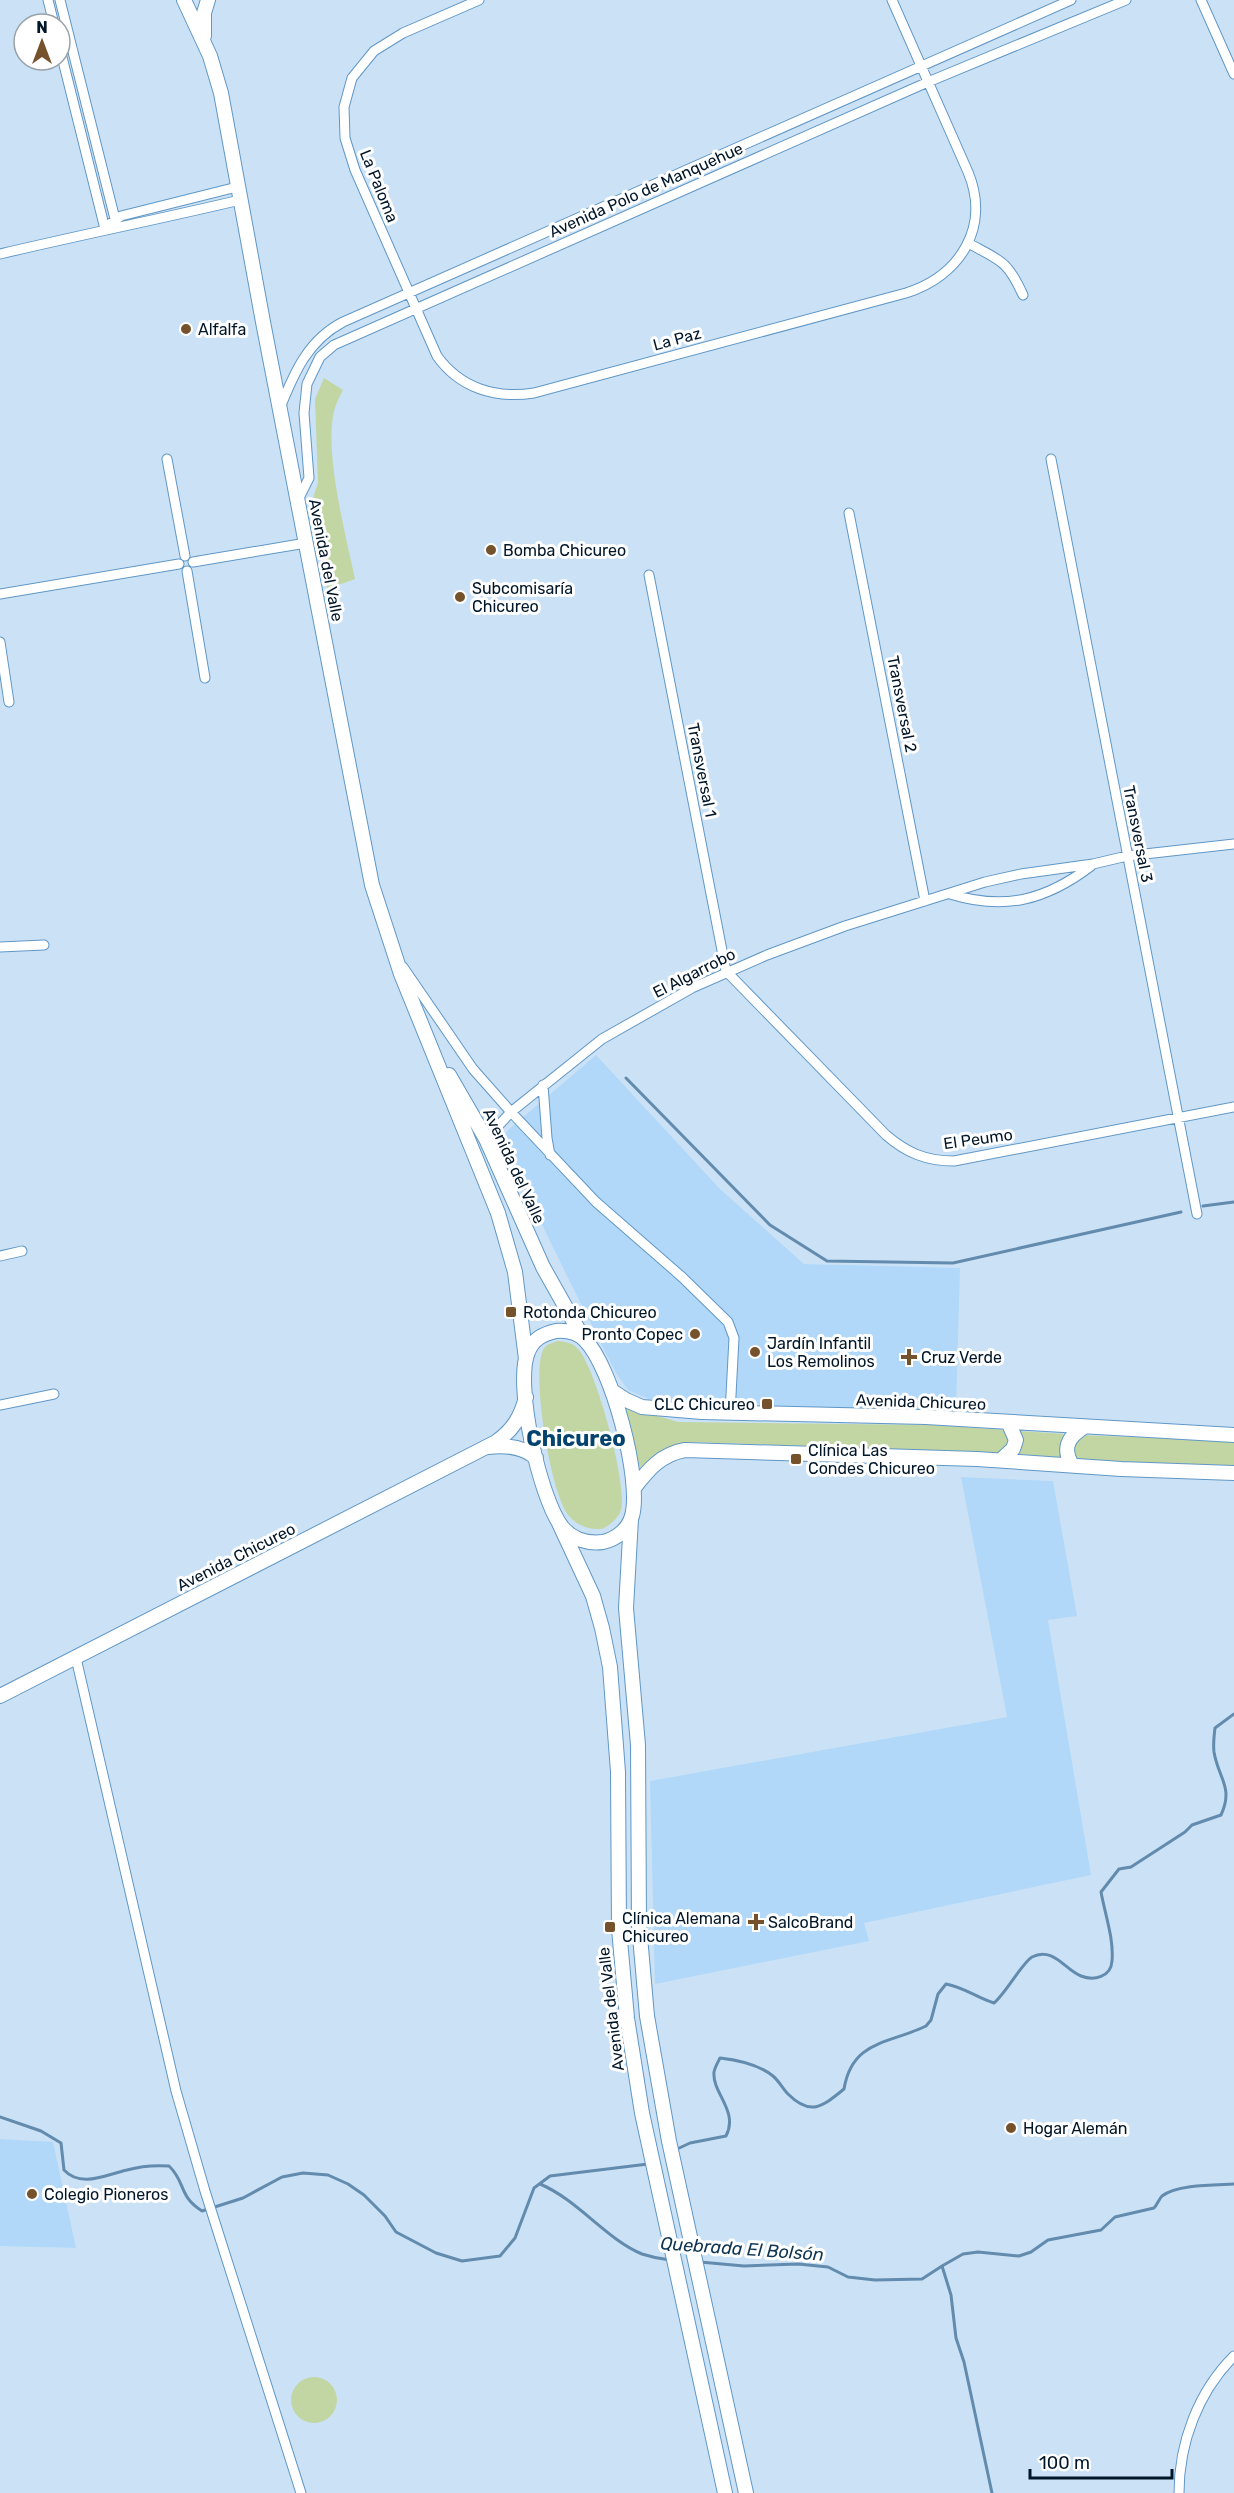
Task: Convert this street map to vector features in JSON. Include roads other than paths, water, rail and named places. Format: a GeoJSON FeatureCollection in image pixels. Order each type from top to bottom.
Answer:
{"type":"FeatureCollection","features":[{"type":"Feature","properties":{"kind":"main road","name":"Avenida del Valle"},"geometry":{"type":"LineString","coordinates":[[176,0],[213,83],[224,115]]}},
{"type":"Feature","properties":{"kind":"main road","name":"Avenida del Valle"},"geometry":{"type":"LineString","coordinates":[[184,0],[219,81],[364,850],[393,952],[487,1184],[506,1239],[518,1291],[526,1359],[529,1427],[536,1458],[549,1501],[593,1596],[602,1628],[610,1666],[617,1762],[618,1899],[624,1987],[635,2074],[725,2493]]}},
{"type":"Feature","properties":{"kind":"main road"},"geometry":{"type":"LineString","coordinates":[[204,44],[203,23],[208,0]]}},
{"type":"Feature","properties":{"kind":"main road","name":"Avenida del Valle"},"geometry":{"type":"LineString","coordinates":[[414,1006],[486,1139],[543,1267],[600,1364],[612,1391],[627,1444],[634,1488],[631,1519]]}},
{"type":"Feature","properties":{"kind":"main road"},"geometry":{"type":"LineString","coordinates":[[526,1359],[534,1342],[550,1332],[568,1331],[584,1340]]}},
{"type":"Feature","properties":{"kind":"main road","name":"Avenida Chicureo"},"geometry":{"type":"LineString","coordinates":[[612,1391],[642,1407],[730,1414],[926,1417],[1234,1435]]}},
{"type":"Feature","properties":{"kind":"main road","name":"Avenida Chicureo"},"geometry":{"type":"LineString","coordinates":[[0,1696],[486,1447],[514,1427],[526,1397]]}},
{"type":"Feature","properties":{"kind":"main road"},"geometry":{"type":"LineString","coordinates":[[1002,1460],[1013,1449],[1016,1440],[1008,1422]]}},
{"type":"Feature","properties":{"kind":"main road"},"geometry":{"type":"LineString","coordinates":[[1072,1465],[1067,1454],[1067,1444],[1072,1435],[1084,1427]]}},
{"type":"Feature","properties":{"kind":"main road","name":"Avenida Chicureo"},"geometry":{"type":"LineString","coordinates":[[486,1447],[512,1447],[525,1450],[536,1458]]}},
{"type":"Feature","properties":{"kind":"main road"},"geometry":{"type":"LineString","coordinates":[[634,1488],[658,1461],[685,1450],[1002,1460],[1234,1473]]}},
{"type":"Feature","properties":{"kind":"main road"},"geometry":{"type":"LineString","coordinates":[[559,1523],[574,1537],[586,1542],[600,1542],[621,1534],[631,1519]]}},
{"type":"Feature","properties":{"kind":"main road"},"geometry":{"type":"LineString","coordinates":[[631,1519],[626,1608],[638,1745],[640,1931],[647,2016],[669,2141],[746,2493]]}},
{"type":"Feature","properties":{"kind":"street"},"geometry":{"type":"LineString","coordinates":[[60,0],[116,223]]}},
{"type":"Feature","properties":{"kind":"street","name":"La Paloma"},"geometry":{"type":"LineString","coordinates":[[415,308],[351,159],[344,127],[345,99],[352,78],[374,51],[403,33],[479,0]]}},
{"type":"Feature","properties":{"kind":"street"},"geometry":{"type":"LineString","coordinates":[[892,0],[928,82]]}},
{"type":"Feature","properties":{"kind":"street","name":"Avenida Polo de Manquehue"},"geometry":{"type":"LineString","coordinates":[[280,408],[303,358],[324,333],[355,316],[1071,0]]}},
{"type":"Feature","properties":{"kind":"street","name":"Avenida Polo de Manquehue"},"geometry":{"type":"LineString","coordinates":[[298,500],[309,477],[303,413],[307,384],[315,364],[326,351],[342,340],[928,82],[1126,0]]}},
{"type":"Feature","properties":{"kind":"street"},"geometry":{"type":"LineString","coordinates":[[1201,0],[1234,74]]}},
{"type":"Feature","properties":{"kind":"street"},"geometry":{"type":"LineString","coordinates":[[66,72],[105,229]]}},
{"type":"Feature","properties":{"kind":"street","name":"La Paz"},"geometry":{"type":"LineString","coordinates":[[415,308],[437,356],[453,374],[471,386],[491,393],[522,395],[918,289],[943,275],[958,260],[968,243],[975,212],[973,187],[928,82]]}},
{"type":"Feature","properties":{"kind":"street"},"geometry":{"type":"LineString","coordinates":[[0,254],[239,193]]}},
{"type":"Feature","properties":{"kind":"street"},"geometry":{"type":"LineString","coordinates":[[968,243],[1009,268],[1023,295]]}},
{"type":"Feature","properties":{"kind":"street"},"geometry":{"type":"LineString","coordinates":[[167,459],[185,561],[193,566],[187,571],[205,678]]}},
{"type":"Feature","properties":{"kind":"street","name":"Transversal 3"},"geometry":{"type":"LineString","coordinates":[[1051,459],[1197,1214]]}},
{"type":"Feature","properties":{"kind":"street","name":"Transversal 2"},"geometry":{"type":"LineString","coordinates":[[849,513],[925,901]]}},
{"type":"Feature","properties":{"kind":"street"},"geometry":{"type":"LineString","coordinates":[[0,594],[185,561],[306,543]]}},
{"type":"Feature","properties":{"kind":"street","name":"Transversal 1"},"geometry":{"type":"LineString","coordinates":[[649,575],[726,971]]}},
{"type":"Feature","properties":{"kind":"street"},"geometry":{"type":"LineString","coordinates":[[0,642],[9,702]]}},
{"type":"Feature","properties":{"kind":"street"},"geometry":{"type":"LineString","coordinates":[[950,894],[969,900],[992,903],[1022,901],[1045,894],[1070,882],[1092,864],[1127,856],[1234,844]]}},
{"type":"Feature","properties":{"kind":"street","name":"El Algarrobo"},"geometry":{"type":"LineString","coordinates":[[486,1139],[510,1112],[602,1039],[726,971],[845,926],[985,882],[1021,874],[1092,864]]}},
{"type":"Feature","properties":{"kind":"street"},"geometry":{"type":"LineString","coordinates":[[0,947],[44,945]]}},
{"type":"Feature","properties":{"kind":"street"},"geometry":{"type":"LineString","coordinates":[[393,952],[473,1069],[510,1112],[596,1202],[682,1277],[728,1322],[734,1338],[730,1414]]}},
{"type":"Feature","properties":{"kind":"street","name":"El Peumo"},"geometry":{"type":"LineString","coordinates":[[726,971],[877,1127],[902,1148],[918,1156],[945,1161],[963,1160],[1234,1107]]}},
{"type":"Feature","properties":{"kind":"street"},"geometry":{"type":"LineString","coordinates":[[543,1085],[550,1155]]}},
{"type":"Feature","properties":{"kind":"street"},"geometry":{"type":"LineString","coordinates":[[0,1256],[22,1251]]}},
{"type":"Feature","properties":{"kind":"street"},"geometry":{"type":"LineString","coordinates":[[0,1405],[54,1394]]}},
{"type":"Feature","properties":{"kind":"street"},"geometry":{"type":"LineString","coordinates":[[76,1658],[176,2091],[288,2458],[301,2493]]}},
{"type":"Feature","properties":{"kind":"street"},"geometry":{"type":"LineString","coordinates":[[1179,2493],[1179,2471],[1186,2436],[1200,2403],[1223,2367],[1234,2356]]}},
{"type":"Feature","properties":{"kind":"waterway"},"geometry":{"type":"LineString","coordinates":[[626,1078],[770,1225],[827,1261],[953,1263],[1181,1212]]}},
{"type":"Feature","properties":{"kind":"waterway"},"geometry":{"type":"LineString","coordinates":[[1203,1206],[1234,1202]]}},
{"type":"Feature","properties":{"kind":"waterway"},"geometry":{"type":"LineString","coordinates":[[675,2150],[690,2143],[726,2136],[729,2118],[714,2080],[714,2070],[720,2058],[741,2061],[761,2068],[775,2078],[796,2101],[810,2107],[817,2106],[830,2100],[844,2089],[848,2073],[864,2052],[926,2026],[931,2020],[938,1994],[946,1984],[994,2003],[1028,1960],[1039,1954],[1053,1957],[1081,1976],[1096,1978],[1109,1971],[1112,1953],[1101,1892],[1119,1869],[1131,1867],[1192,1825],[1221,1815],[1225,1805],[1226,1790],[1214,1752],[1215,1728],[1234,1714]]}},
{"type":"Feature","properties":{"kind":"waterway"},"geometry":{"type":"LineString","coordinates":[[0,2117],[41,2131],[61,2143],[64,2170],[78,2178],[94,2179],[143,2167],[169,2166],[189,2200],[202,2211],[243,2198],[282,2177],[303,2173],[328,2175],[348,2184],[364,2195],[385,2216],[396,2232],[436,2253],[462,2261],[500,2256],[515,2238],[534,2188],[550,2176],[648,2164]]}},
{"type":"Feature","properties":{"kind":"waterway","name":"Quebrada El Bolsón"},"geometry":{"type":"LineString","coordinates":[[540,2184],[567,2200],[629,2247],[645,2255],[670,2260]]}},
{"type":"Feature","properties":{"kind":"waterway"},"geometry":{"type":"LineString","coordinates":[[942,2266],[963,2254],[978,2252],[1019,2256],[1031,2252],[1048,2240],[1101,2230],[1115,2217],[1154,2208],[1162,2196],[1177,2189],[1234,2184]]}},
{"type":"Feature","properties":{"kind":"waterway","name":"Quebrada El Bolsón"},"geometry":{"type":"LineString","coordinates":[[700,2262],[744,2266],[798,2264],[828,2267],[848,2277],[875,2280],[922,2279],[942,2266],[951,2295],[956,2338],[964,2362],[992,2493]]}},
{"type":"Feature","properties":{"kind":"place","name":"Alfalfa"},"geometry":{"type":"Point","coordinates":[186,329]}},
{"type":"Feature","properties":{"kind":"place","name":"Bomba Chicureo"},"geometry":{"type":"Point","coordinates":[491,550]}},
{"type":"Feature","properties":{"kind":"place","name":"Subcomisaría Chicureo"},"geometry":{"type":"Point","coordinates":[460,597]}},
{"type":"Feature","properties":{"kind":"place","name":"Rotonda Chicureo"},"geometry":{"type":"Point","coordinates":[511,1312]}},
{"type":"Feature","properties":{"kind":"place","name":"Pronto Copec"},"geometry":{"type":"Point","coordinates":[695,1334]}},
{"type":"Feature","properties":{"kind":"place","name":"Jardín Infantil Los Remolinos"},"geometry":{"type":"Point","coordinates":[755,1352]}},
{"type":"Feature","properties":{"kind":"place","name":"Cruz Verde"},"geometry":{"type":"Point","coordinates":[909,1357]}},
{"type":"Feature","properties":{"kind":"place","name":"CLC Chicureo"},"geometry":{"type":"Point","coordinates":[767,1404]}},
{"type":"Feature","properties":{"kind":"place","name":"Clínica Las Condes Chicureo"},"geometry":{"type":"Point","coordinates":[796,1459]}},
{"type":"Feature","properties":{"kind":"place","name":"SalcoBrand"},"geometry":{"type":"Point","coordinates":[756,1922]}},
{"type":"Feature","properties":{"kind":"place","name":"Clínica Alemana Chicureo"},"geometry":{"type":"Point","coordinates":[610,1927]}},
{"type":"Feature","properties":{"kind":"place","name":"Hogar Alemán"},"geometry":{"type":"Point","coordinates":[1011,2128]}},
{"type":"Feature","properties":{"kind":"place","name":"Colegio Pioneros"},"geometry":{"type":"Point","coordinates":[32,2194]}},
{"type":"Feature","properties":{"kind":"district","name":"Chicureo"},"geometry":{"type":"Point","coordinates":[576,1438]}}]}
